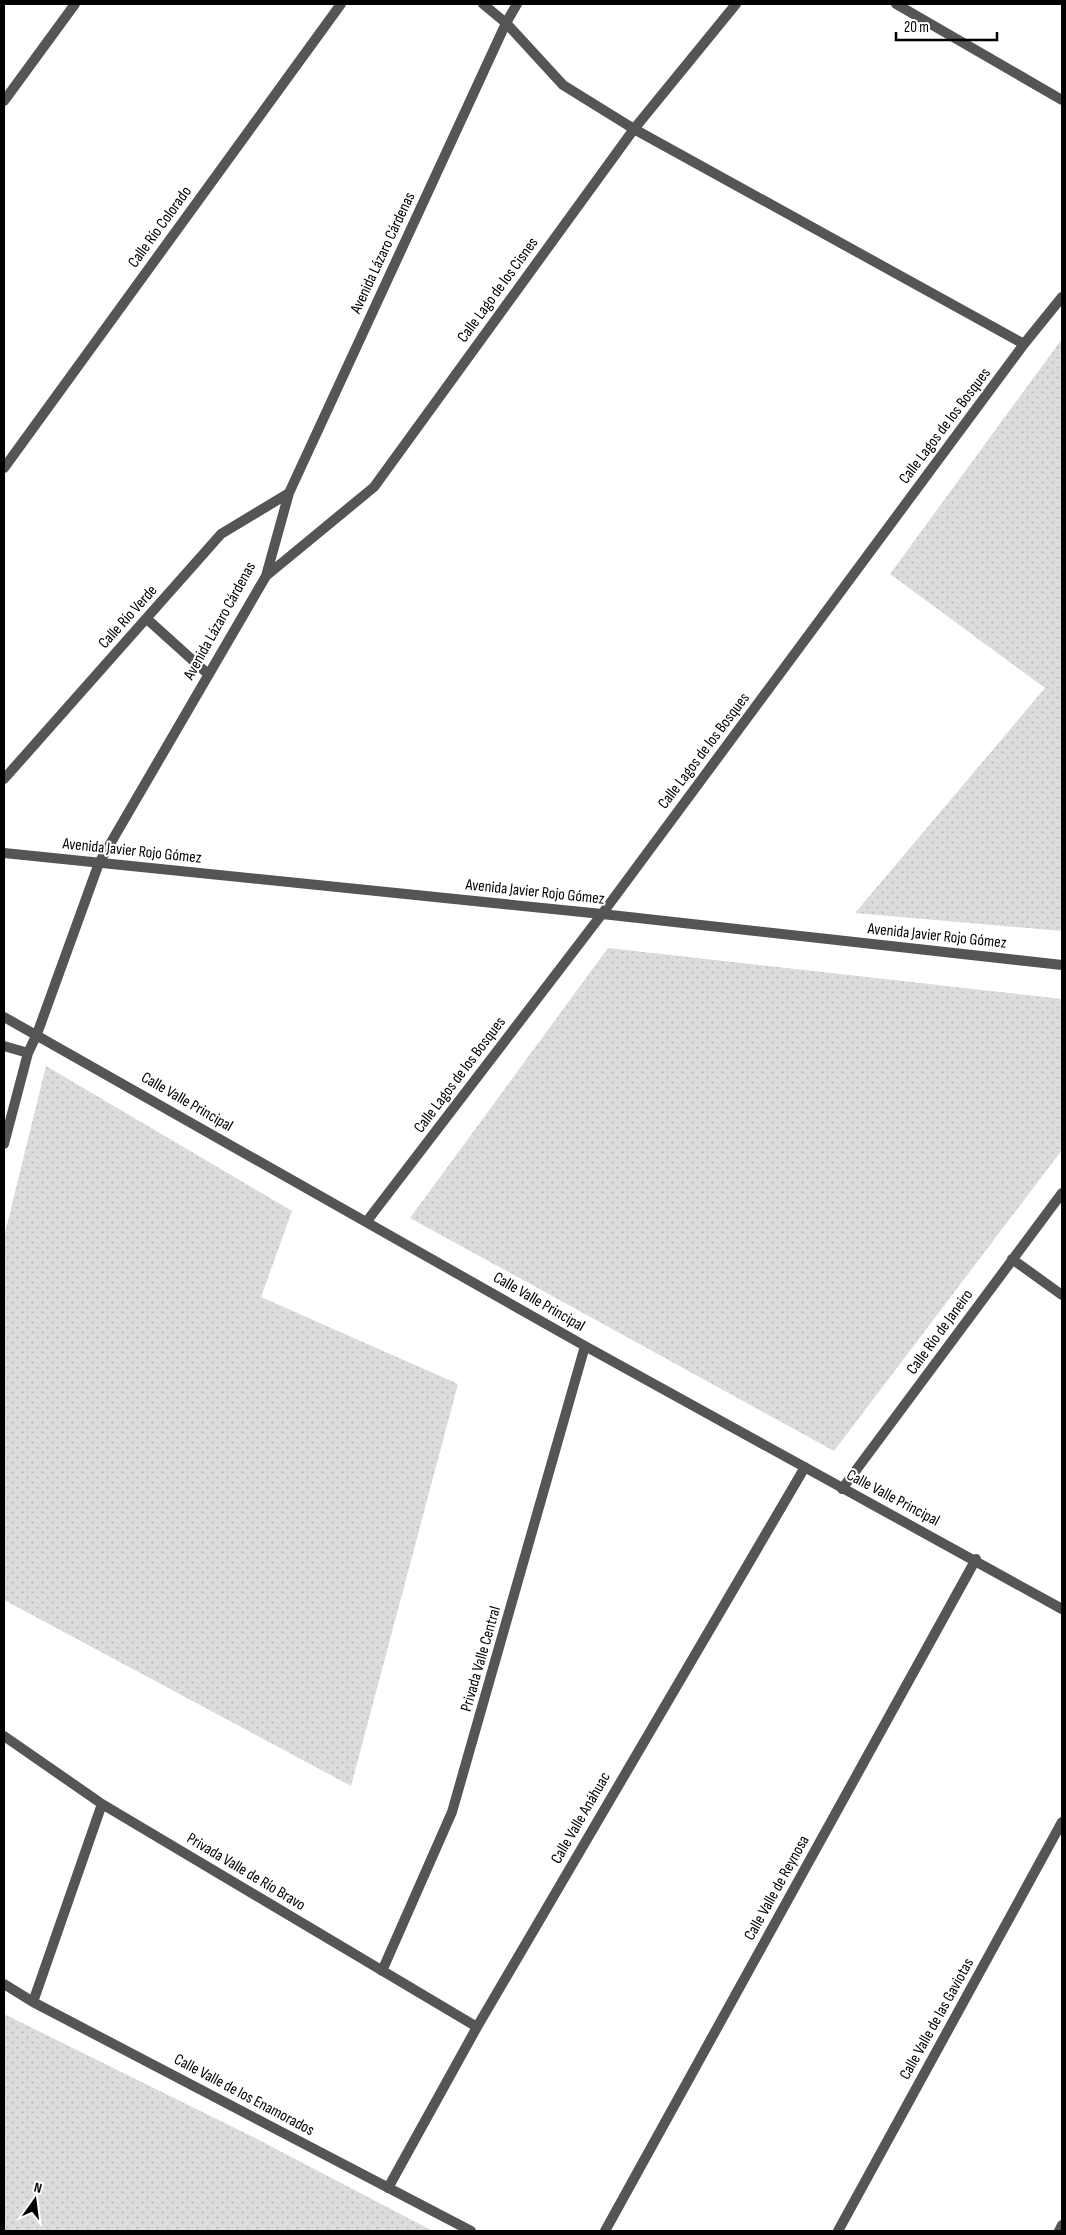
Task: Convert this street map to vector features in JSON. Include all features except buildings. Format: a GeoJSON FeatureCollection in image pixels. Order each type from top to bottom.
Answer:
{"type":"FeatureCollection","features":[{"type":"Feature","properties":{"kind":"street"},"geometry":{"type":"LineString","coordinates":[[4,101],[75,4]]}},
{"type":"Feature","properties":{"kind":"street","name":"Calle Río Colorado"},"geometry":{"type":"LineString","coordinates":[[4,468],[341,4]]}},
{"type":"Feature","properties":{"kind":"street"},"geometry":{"type":"LineString","coordinates":[[483,4],[506,23],[563,85],[634,129],[1024,344]]}},
{"type":"Feature","properties":{"kind":"street","name":"Avenida Lázaro Cárdenas"},"geometry":{"type":"LineString","coordinates":[[4,1144],[28,1053],[37,1034],[99,863],[266,576],[289,493],[506,23],[517,4]]}},
{"type":"Feature","properties":{"kind":"street","name":"Calle Lago de los Cisnes"},"geometry":{"type":"LineString","coordinates":[[266,576],[374,487],[634,129],[736,4]]}},
{"type":"Feature","properties":{"kind":"street"},"geometry":{"type":"LineString","coordinates":[[896,4],[1062,100]]}},
{"type":"Feature","properties":{"kind":"street","name":"Calle Lagos de los Bosques"},"geometry":{"type":"LineString","coordinates":[[367,1221],[602,914],[1024,344],[1062,297]]}},
{"type":"Feature","properties":{"kind":"street","name":"Calle Río Verde"},"geometry":{"type":"LineString","coordinates":[[4,779],[221,534],[289,493]]}},
{"type":"Feature","properties":{"kind":"street"},"geometry":{"type":"LineString","coordinates":[[147,619],[208,674]]}},
{"type":"Feature","properties":{"kind":"street","name":"Avenida Javier Rojo Gómez"},"geometry":{"type":"LineString","coordinates":[[4,853],[602,914],[1062,965]]}},
{"type":"Feature","properties":{"kind":"street","name":"Calle Valle Principal"},"geometry":{"type":"LineString","coordinates":[[4,1017],[586,1346],[842,1489],[976,1559],[1062,1609]]}},
{"type":"Feature","properties":{"kind":"street"},"geometry":{"type":"LineString","coordinates":[[4,1046],[28,1053]]}},
{"type":"Feature","properties":{"kind":"street","name":"Calle Río de Janeiro"},"geometry":{"type":"LineString","coordinates":[[842,1489],[1062,1192]]}},
{"type":"Feature","properties":{"kind":"street"},"geometry":{"type":"LineString","coordinates":[[1012,1259],[1062,1295]]}},
{"type":"Feature","properties":{"kind":"street","name":"Privada Valle Central"},"geometry":{"type":"LineString","coordinates":[[382,1971],[452,1812],[586,1346]]}},
{"type":"Feature","properties":{"kind":"street","name":"Calle Valle Anáhuac"},"geometry":{"type":"LineString","coordinates":[[388,2188],[477,2026],[805,1467]]}},
{"type":"Feature","properties":{"kind":"street","name":"Calle Valle de Reynosa"},"geometry":{"type":"LineString","coordinates":[[605,2231],[976,1559]]}},
{"type":"Feature","properties":{"kind":"street","name":"Privada Valle de Río Bravo"},"geometry":{"type":"LineString","coordinates":[[4,1736],[102,1804],[477,2026]]}},
{"type":"Feature","properties":{"kind":"street"},"geometry":{"type":"LineString","coordinates":[[33,2002],[102,1804]]}},
{"type":"Feature","properties":{"kind":"street","name":"Calle Valle de las Gaviotas"},"geometry":{"type":"LineString","coordinates":[[838,2231],[1062,1822]]}},
{"type":"Feature","properties":{"kind":"street","name":"Calle Valle de los Enamorados"},"geometry":{"type":"LineString","coordinates":[[4,1984],[33,2002],[471,2231]]}},
{"type":"Feature","properties":{"kind":"street"},"geometry":{"type":"LineString","coordinates":[[1059,2231],[1062,2225]]}},
{"type":"Feature","properties":{"kind":"shaded area"},"geometry":{"type":"Polygon","coordinates":[[[1062,339],[1062,931],[855,913],[1045,688],[890,574],[1062,339]]]}},
{"type":"Feature","properties":{"kind":"shaded area"},"geometry":{"type":"Polygon","coordinates":[[[608,948],[1062,999],[1062,1150],[834,1451],[410,1218],[608,948]]]}},
{"type":"Feature","properties":{"kind":"shaded area"},"geometry":{"type":"Polygon","coordinates":[[[46,1066],[292,1211],[261,1297],[458,1384],[351,1786],[4,1600],[4,1237],[46,1066]]]}},
{"type":"Feature","properties":{"kind":"shaded area"},"geometry":{"type":"Polygon","coordinates":[[[4,2014],[249,2135],[433,2231],[4,2231],[4,2014]]]}}]}
